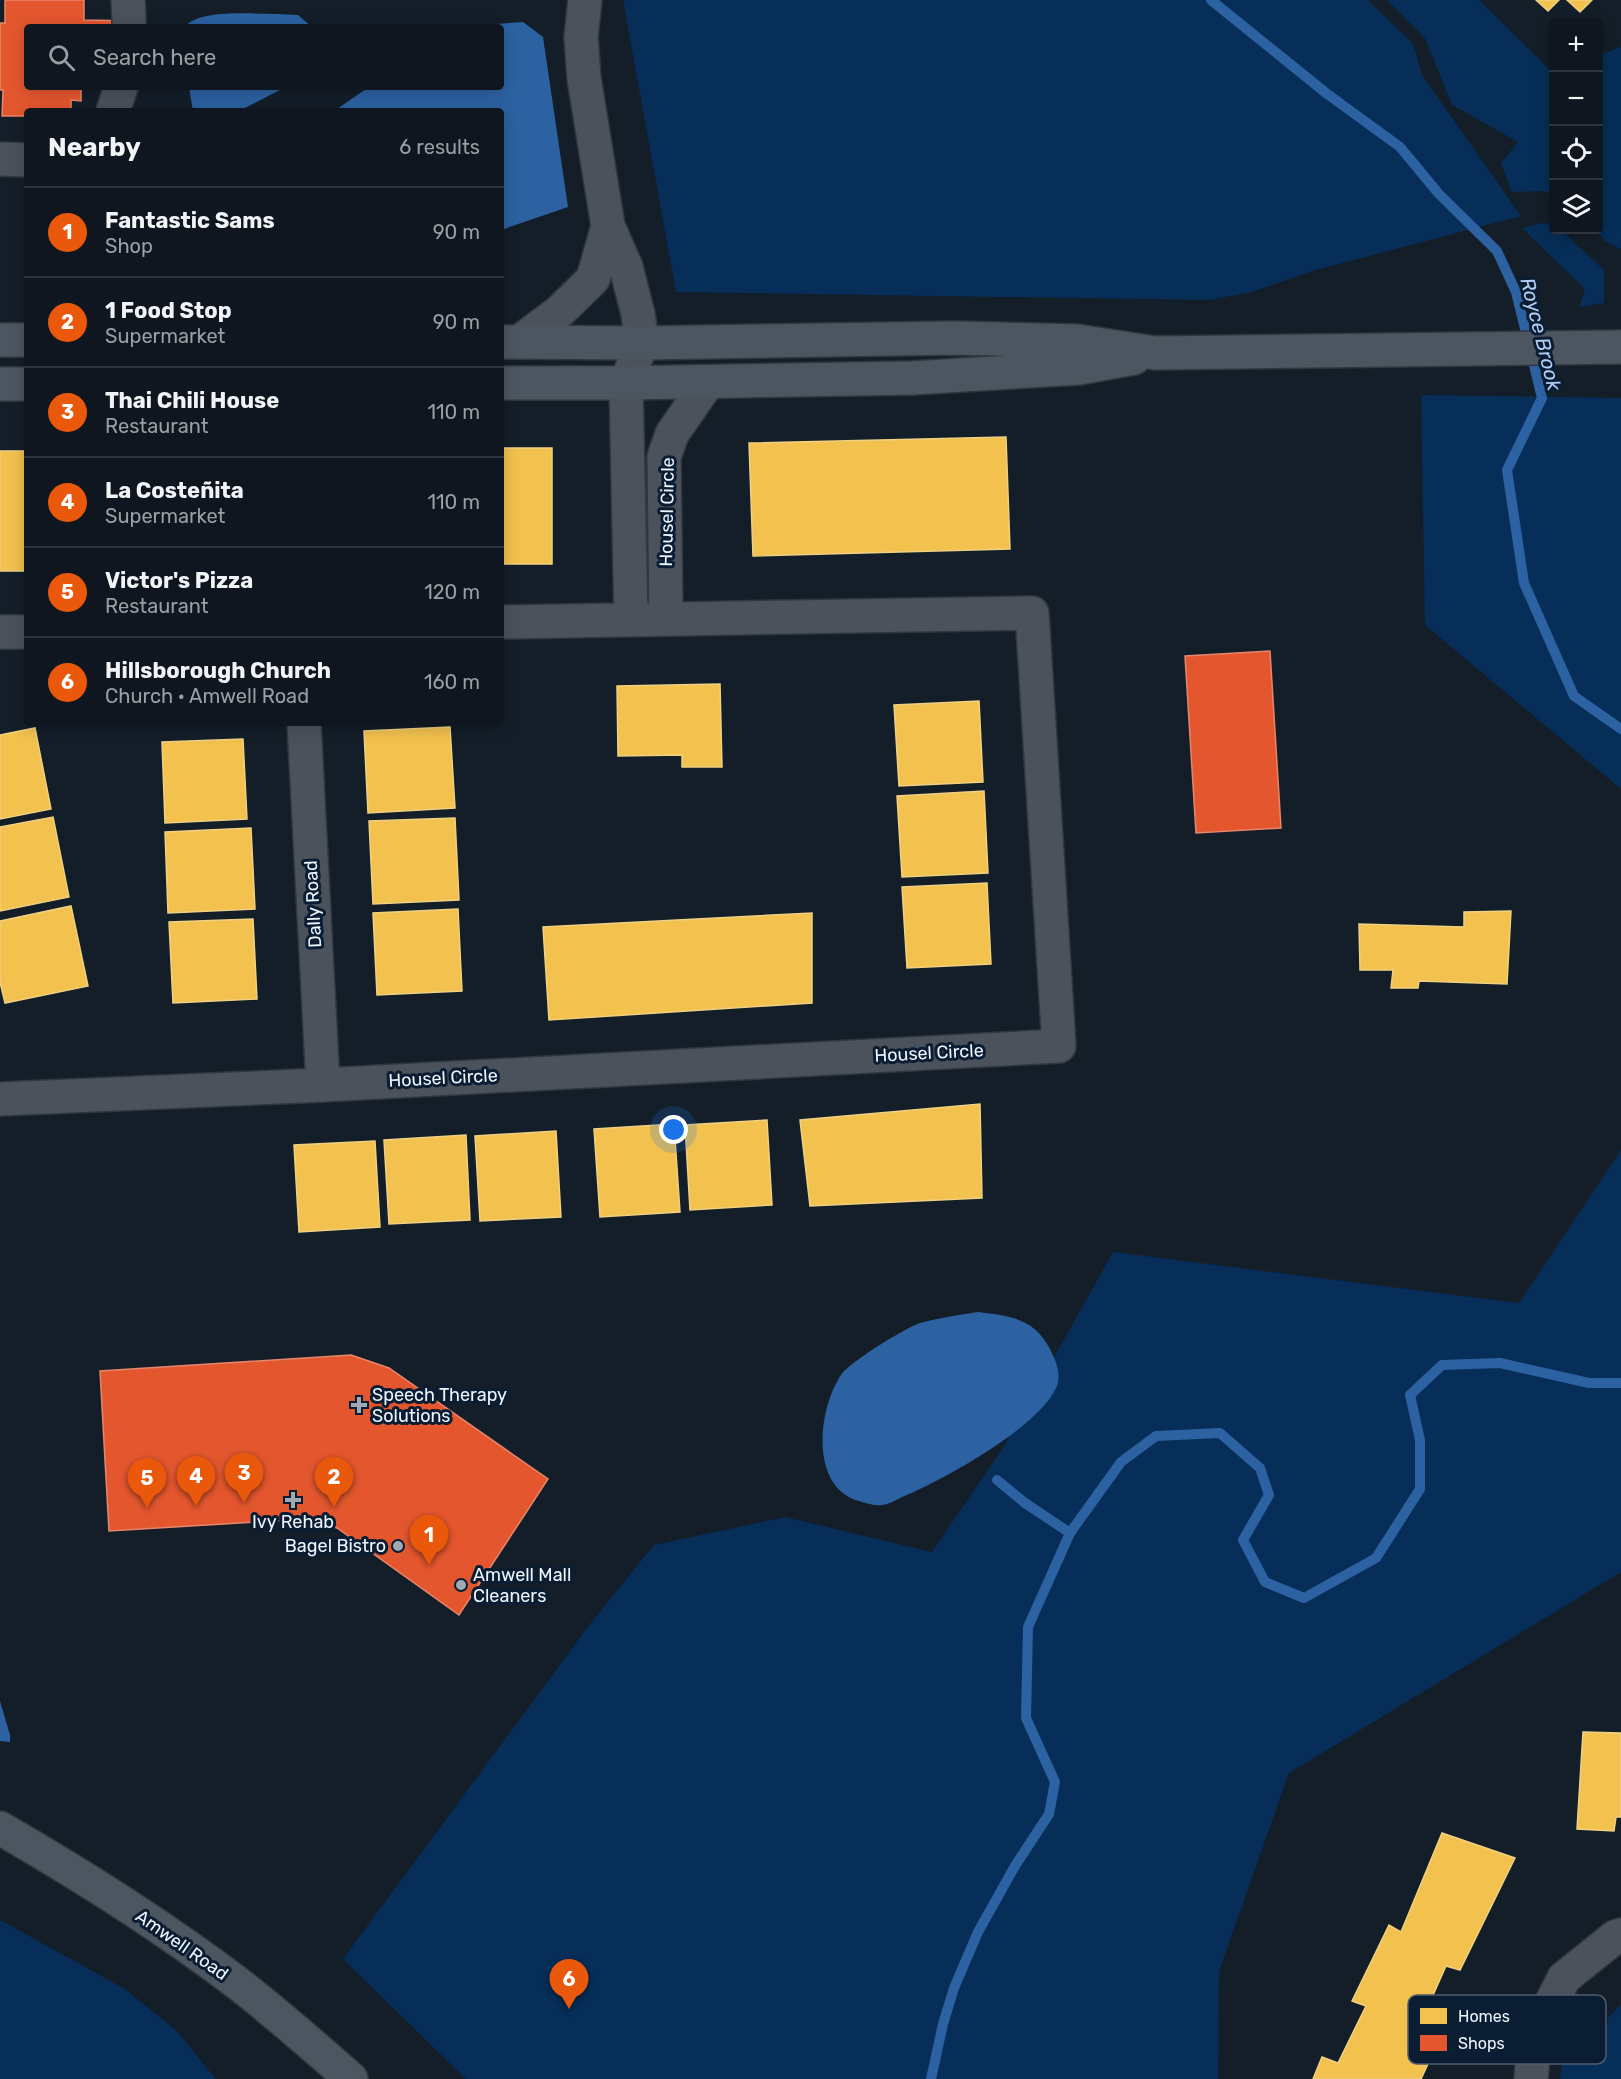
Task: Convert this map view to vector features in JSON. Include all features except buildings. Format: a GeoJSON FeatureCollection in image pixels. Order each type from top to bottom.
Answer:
{"type":"FeatureCollection","features":[{"type":"Feature","properties":{"kind":"main road"},"geometry":{"type":"LineString","coordinates":[[510,342],[642,343],[953,338],[1077,341],[1155,353],[1621,347]]}},
{"type":"Feature","properties":{"kind":"main road"},"geometry":{"type":"LineString","coordinates":[[0,340],[24,340]]}},
{"type":"Feature","properties":{"kind":"main road"},"geometry":{"type":"LineString","coordinates":[[504,383],[912,378],[1079,368],[1155,353]]}},
{"type":"Feature","properties":{"kind":"main road"},"geometry":{"type":"LineString","coordinates":[[0,384],[24,384]]}},
{"type":"Feature","properties":{"kind":"main road","name":"Amwell Road"},"geometry":{"type":"LineString","coordinates":[[0,1828],[58,1862],[177,1939],[241,1986],[351,2079]]}},
{"type":"Feature","properties":{"kind":"lane"},"geometry":{"type":"LineString","coordinates":[[585,0],[580,37],[584,78],[608,226],[626,267],[638,314],[642,343],[626,383]]}},
{"type":"Feature","properties":{"kind":"lane"},"geometry":{"type":"LineString","coordinates":[[114,108],[120,90]]}},
{"type":"Feature","properties":{"kind":"lane"},"geometry":{"type":"LineString","coordinates":[[0,159],[24,159]]}},
{"type":"Feature","properties":{"kind":"lane"},"geometry":{"type":"LineString","coordinates":[[510,342],[558,313],[593,279],[608,226]]}},
{"type":"Feature","properties":{"kind":"lane","name":"Housel Circle"},"geometry":{"type":"LineString","coordinates":[[666,618],[664,458],[672,434],[708,382]]}},
{"type":"Feature","properties":{"kind":"lane","name":"Housel Circle"},"geometry":{"type":"LineString","coordinates":[[626,383],[631,618]]}},
{"type":"Feature","properties":{"kind":"lane","name":"Housel Circle"},"geometry":{"type":"LineString","coordinates":[[0,1099],[323,1085],[1059,1046],[1032,613],[504,622]]}},
{"type":"Feature","properties":{"kind":"lane"},"geometry":{"type":"LineString","coordinates":[[0,632],[24,632]]}},
{"type":"Feature","properties":{"kind":"lane","name":"Dally Road"},"geometry":{"type":"LineString","coordinates":[[304,726],[323,1085]]}},
{"type":"Feature","properties":{"kind":"lane"},"geometry":{"type":"LineString","coordinates":[[1555,1995],[1564,1978],[1615,1937],[1621,1935]]}},
{"type":"Feature","properties":{"kind":"lane"},"geometry":{"type":"LineString","coordinates":[[1531,2079],[1532,2064]]}},
{"type":"Feature","properties":{"kind":"shaded area"},"geometry":{"type":"Polygon","coordinates":[[[623,0],[1368,0],[1413,44],[1422,75],[1521,216],[1312,271],[1252,292],[1209,300],[676,292],[623,0]]]}},
{"type":"Feature","properties":{"kind":"shaded area"},"geometry":{"type":"Polygon","coordinates":[[[1387,0],[1479,0],[1549,69],[1549,193],[1512,192],[1501,163],[1518,142],[1452,105],[1425,38],[1387,0]]]}},
{"type":"Feature","properties":{"kind":"shaded area"},"geometry":{"type":"Polygon","coordinates":[[[241,13],[298,15],[308,24],[188,24],[202,17],[241,13]]]}},
{"type":"Feature","properties":{"kind":"shaded area"},"geometry":{"type":"Polygon","coordinates":[[[523,22],[543,37],[568,207],[504,229],[504,108],[338,108],[365,90],[504,90],[504,24],[495,24],[523,22]]]}},
{"type":"Feature","properties":{"kind":"shaded area"},"geometry":{"type":"Polygon","coordinates":[[[1621,47],[1621,249],[1605,241],[1599,234],[1603,234],[1603,54],[1621,47]]]}},
{"type":"Feature","properties":{"kind":"shaded area"},"geometry":{"type":"Polygon","coordinates":[[[190,90],[280,90],[245,108],[192,108],[190,90]]]}},
{"type":"Feature","properties":{"kind":"shaded area"},"geometry":{"type":"Polygon","coordinates":[[[1549,224],[1549,234],[1565,234],[1604,270],[1604,303],[1579,307],[1585,289],[1522,228],[1549,224]]]}},
{"type":"Feature","properties":{"kind":"shaded area"},"geometry":{"type":"Polygon","coordinates":[[[1421,395],[1621,398],[1621,789],[1425,625],[1421,395]]]}},
{"type":"Feature","properties":{"kind":"shaded area"},"geometry":{"type":"Polygon","coordinates":[[[1621,1150],[1621,1572],[1289,1773],[1219,1971],[1218,2079],[466,2079],[343,1959],[590,1624],[654,1545],[785,1517],[932,1552],[1004,1446],[1113,1252],[1519,1303],[1621,1150]]]}},
{"type":"Feature","properties":{"kind":"shaded area"},"geometry":{"type":"Polygon","coordinates":[[[978,1312],[1020,1320],[1044,1339],[1058,1368],[1058,1383],[1046,1403],[1030,1419],[988,1451],[941,1479],[892,1502],[873,1505],[843,1493],[832,1480],[825,1464],[823,1446],[823,1426],[827,1407],[841,1375],[866,1354],[913,1326],[978,1312]]]}},
{"type":"Feature","properties":{"kind":"shaded area"},"geometry":{"type":"Polygon","coordinates":[[[0,1701],[10,1735],[10,1742],[0,1741],[0,1701]]]}},
{"type":"Feature","properties":{"kind":"shaded area"},"geometry":{"type":"Polygon","coordinates":[[[0,1920],[125,1989],[177,2031],[216,2079],[0,2079],[0,1920]]]}},
{"type":"Feature","properties":{"kind":"shaded area"},"geometry":{"type":"Polygon","coordinates":[[[1621,2004],[1621,2079],[1560,2079],[1562,2064],[1606,2064],[1608,2018],[1621,2004]]]}},
{"type":"Feature","properties":{"kind":"waterway","name":"Royce Brook"},"geometry":{"type":"LineString","coordinates":[[1211,0],[1326,93],[1400,147],[1439,194],[1497,251],[1516,292],[1542,398],[1507,470],[1524,583],[1574,696],[1621,729]]}},
{"type":"Feature","properties":{"kind":"waterway"},"geometry":{"type":"LineString","coordinates":[[931,2079],[943,2024],[954,1988],[978,1932],[1015,1866],[1049,1814],[1055,1782],[1026,1718],[1028,1627],[1070,1533],[1121,1462],[1156,1436],[1220,1433],[1260,1468],[1269,1495],[1243,1540],[1265,1582],[1304,1598],[1376,1558],[1420,1489],[1420,1440],[1410,1395],[1442,1365],[1500,1363],[1589,1383],[1621,1383]]}},
{"type":"Feature","properties":{"kind":"waterway"},"geometry":{"type":"LineString","coordinates":[[997,1480],[1025,1503],[1070,1533]]}},
{"type":"Feature","properties":{"kind":"place","name":"Speech Therapy Solutions"},"geometry":{"type":"Point","coordinates":[359,1405]}},
{"type":"Feature","properties":{"kind":"place","name":"Ivy Rehab"},"geometry":{"type":"Point","coordinates":[293,1500]}},
{"type":"Feature","properties":{"kind":"place","name":"Thai Chili House"},"geometry":{"type":"Point","coordinates":[244,1503]}},
{"type":"Feature","properties":{"kind":"place","name":"La Costeñita"},"geometry":{"type":"Point","coordinates":[196,1506]}},
{"type":"Feature","properties":{"kind":"place","name":"1 Food Stop"},"geometry":{"type":"Point","coordinates":[334,1507]}},
{"type":"Feature","properties":{"kind":"place","name":"Victor's Pizza"},"geometry":{"type":"Point","coordinates":[147,1508]}},
{"type":"Feature","properties":{"kind":"place","name":"Bagel Bistro"},"geometry":{"type":"Point","coordinates":[398,1546]}},
{"type":"Feature","properties":{"kind":"place","name":"Fantastic Sams"},"geometry":{"type":"Point","coordinates":[429,1565]}},
{"type":"Feature","properties":{"kind":"place","name":"Amwell Mall Cleaners"},"geometry":{"type":"Point","coordinates":[461,1585]}},
{"type":"Feature","properties":{"kind":"place","name":"Hillsborough Church"},"geometry":{"type":"Point","coordinates":[569,2009]}}]}
